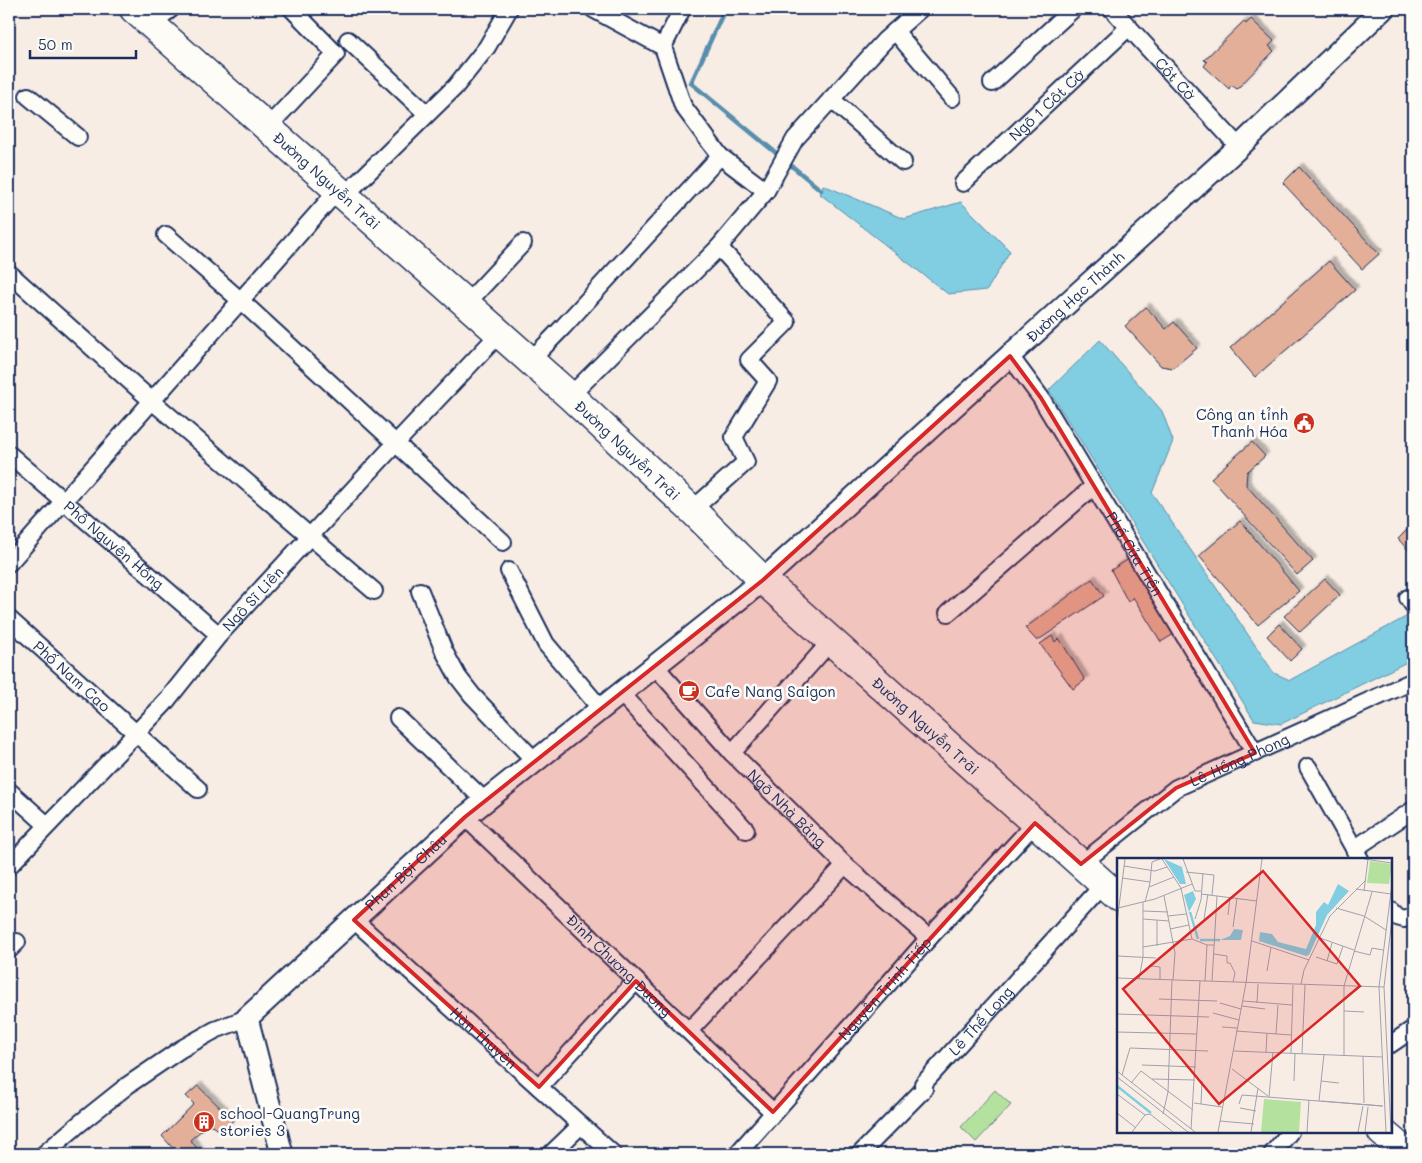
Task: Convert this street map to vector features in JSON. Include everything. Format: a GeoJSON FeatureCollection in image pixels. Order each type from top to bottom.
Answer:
{"type":"FeatureCollection","features":[{"type":"Feature","properties":{"kind":"highway","name":"Đường Nguyễn Trãi"},"geometry":{"type":"LineString","coordinates":[[151,14],[267,128],[570,396],[692,510],[763,580],[1111,891]]}},
{"type":"Feature","properties":{"kind":"highway"},"geometry":{"type":"LineString","coordinates":[[1383,1133],[1408,1154]]}},
{"type":"Feature","properties":{"kind":"street"},"geometry":{"type":"LineString","coordinates":[[267,128],[336,54],[292,9]]}},
{"type":"Feature","properties":{"kind":"street"},"geometry":{"type":"LineString","coordinates":[[9,562],[241,301],[341,193],[455,87],[487,47],[509,9]]}},
{"type":"Feature","properties":{"kind":"street"},"geometry":{"type":"LineString","coordinates":[[593,9],[663,47],[683,106],[720,156],[766,191]]}},
{"type":"Feature","properties":{"kind":"street"},"geometry":{"type":"LineString","coordinates":[[663,47],[682,9]]}},
{"type":"Feature","properties":{"kind":"street"},"geometry":{"type":"LineString","coordinates":[[570,396],[719,247],[766,191],[795,139],[895,31],[920,9]]}},
{"type":"Feature","properties":{"kind":"street"},"geometry":{"type":"LineString","coordinates":[[992,83],[1073,9]]}},
{"type":"Feature","properties":{"kind":"street","name":"Cột Cờ"},"geometry":{"type":"LineString","coordinates":[[1112,9],[1239,147]]}},
{"type":"Feature","properties":{"kind":"street","name":"Đường Hạc Thành"},"geometry":{"type":"LineString","coordinates":[[763,580],[1239,147],[1383,9]]}},
{"type":"Feature","properties":{"kind":"street","name":"Ngõ 1 Cột Cờ"},"geometry":{"type":"LineString","coordinates":[[963,183],[1129,27]]}},
{"type":"Feature","properties":{"kind":"street"},"geometry":{"type":"LineString","coordinates":[[895,31],[952,98]]}},
{"type":"Feature","properties":{"kind":"street"},"geometry":{"type":"LineString","coordinates":[[348,40],[428,114]]}},
{"type":"Feature","properties":{"kind":"street"},"geometry":{"type":"LineString","coordinates":[[28,96],[78,137]]}},
{"type":"Feature","properties":{"kind":"street"},"geometry":{"type":"LineString","coordinates":[[831,99],[903,162]]}},
{"type":"Feature","properties":{"kind":"street"},"geometry":{"type":"LineString","coordinates":[[530,361],[720,156]]}},
{"type":"Feature","properties":{"kind":"street"},"geometry":{"type":"LineString","coordinates":[[166,235],[396,442],[503,542]]}},
{"type":"Feature","properties":{"kind":"street"},"geometry":{"type":"LineString","coordinates":[[466,304],[523,243]]}},
{"type":"Feature","properties":{"kind":"street"},"geometry":{"type":"LineString","coordinates":[[692,510],[746,462],[734,437],[768,381],[749,360],[787,322],[719,247]]}},
{"type":"Feature","properties":{"kind":"street"},"geometry":{"type":"LineString","coordinates":[[9,273],[152,401],[374,591]]}},
{"type":"Feature","properties":{"kind":"street","name":"Ngô Sĩ Liên"},"geometry":{"type":"LineString","coordinates":[[9,866],[164,704],[219,635],[396,442],[499,334]]}},
{"type":"Feature","properties":{"kind":"street","name":"Phố Cửa Tiền"},"geometry":{"type":"LineString","coordinates":[[1010,356],[1041,398],[1255,752]]}},
{"type":"Feature","properties":{"kind":"street","name":"Phố Nguyên Hồng"},"geometry":{"type":"LineString","coordinates":[[9,454],[219,635]]}},
{"type":"Feature","properties":{"kind":"street"},"geometry":{"type":"LineString","coordinates":[[948,613],[1094,486]]}},
{"type":"Feature","properties":{"kind":"street"},"geometry":{"type":"LineString","coordinates":[[509,571],[546,644],[601,709]]}},
{"type":"Feature","properties":{"kind":"street","name":"Phan Bội Châu"},"geometry":{"type":"LineString","coordinates":[[44,1154],[128,1085],[182,1049],[215,1030],[247,1018],[465,817],[763,580]]}},
{"type":"Feature","properties":{"kind":"street"},"geometry":{"type":"LineString","coordinates":[[420,591],[444,651],[458,677],[472,696],[535,761]]}},
{"type":"Feature","properties":{"kind":"street","name":"Phố Nam Cao"},"geometry":{"type":"LineString","coordinates":[[9,619],[198,789]]}},
{"type":"Feature","properties":{"kind":"street"},"geometry":{"type":"LineString","coordinates":[[732,753],[831,641]]}},
{"type":"Feature","properties":{"kind":"street","name":"Ngõ Nhà Bảng"},"geometry":{"type":"LineString","coordinates":[[655,666],[732,753],[845,865],[929,938]]}},
{"type":"Feature","properties":{"kind":"street","name":"Lê Hồng Phong"},"geometry":{"type":"LineString","coordinates":[[1082,864],[1176,788],[1413,681]]}},
{"type":"Feature","properties":{"kind":"street"},"geometry":{"type":"LineString","coordinates":[[621,693],[746,830]]}},
{"type":"Feature","properties":{"kind":"street"},"geometry":{"type":"LineString","coordinates":[[398,718],[485,801]]}},
{"type":"Feature","properties":{"kind":"street"},"geometry":{"type":"LineString","coordinates":[[1308,767],[1357,854],[1413,810]]}},
{"type":"Feature","properties":{"kind":"street"},"geometry":{"type":"LineString","coordinates":[[9,791],[47,825]]}},
{"type":"Feature","properties":{"kind":"street","name":"Đinh Chương Dương"},"geometry":{"type":"LineString","coordinates":[[465,817],[773,1112]]}},
{"type":"Feature","properties":{"kind":"street","name":"Nguyễn Trinh Tiếp"},"geometry":{"type":"LineString","coordinates":[[737,1154],[929,938],[1035,823]]}},
{"type":"Feature","properties":{"kind":"street"},"geometry":{"type":"LineString","coordinates":[[689,1032],[845,865]]}},
{"type":"Feature","properties":{"kind":"street","name":"Lê Thế Long"},"geometry":{"type":"LineString","coordinates":[[860,1154],[924,1089],[924,1084],[1111,891]]}},
{"type":"Feature","properties":{"kind":"street"},"geometry":{"type":"LineString","coordinates":[[1392,912],[1404,919],[1413,915]]}},
{"type":"Feature","properties":{"kind":"street","name":"Hàn Thuyên"},"geometry":{"type":"LineString","coordinates":[[354,920],[613,1154]]}},
{"type":"Feature","properties":{"kind":"street"},"geometry":{"type":"LineString","coordinates":[[539,1087],[636,981]]}},
{"type":"Feature","properties":{"kind":"street"},"geometry":{"type":"LineString","coordinates":[[247,1018],[282,1154]]}},
{"type":"Feature","properties":{"kind":"street"},"geometry":{"type":"LineString","coordinates":[[1392,1043],[1413,1028]]}},
{"type":"Feature","properties":{"kind":"street"},"geometry":{"type":"LineString","coordinates":[[551,1154],[581,1125]]}},
{"type":"Feature","properties":{"kind":"street"},"geometry":{"type":"LineString","coordinates":[[1272,1154],[1289,1133]]}},
{"type":"Feature","properties":{"kind":"highlighted area"},"geometry":{"type":"Polygon","coordinates":[[[1010,356],[1041,398],[1255,753],[1176,788],[1081,864],[1035,823],[773,1112],[636,981],[539,1087],[354,920],[465,817],[763,580],[1010,356]]]}},
{"type":"Feature","properties":{"kind":"green space"},"geometry":{"type":"Polygon","coordinates":[[[995,1090],[1011,1105],[976,1142],[961,1127],[995,1090]]]}},
{"type":"Feature","properties":{"kind":"water"},"geometry":{"type":"Polygon","coordinates":[[[823,185],[904,219],[961,202],[1010,251],[987,290],[948,294],[820,194],[823,185]]]}},
{"type":"Feature","properties":{"kind":"water"},"geometry":{"type":"Polygon","coordinates":[[[1100,340],[1162,411],[1173,441],[1152,493],[1274,673],[1290,680],[1413,613],[1413,659],[1281,724],[1254,720],[1049,390],[1100,340]]]}},
{"type":"Feature","properties":{"kind":"building"},"geometry":{"type":"Polygon","coordinates":[[[1251,19],[1274,41],[1269,46],[1274,51],[1237,89],[1231,85],[1229,89],[1204,66],[1207,62],[1204,60],[1244,21],[1246,24],[1251,19]]]}},
{"type":"Feature","properties":{"kind":"building"},"geometry":{"type":"Polygon","coordinates":[[[1299,167],[1379,254],[1362,269],[1283,183],[1299,167]]]}},
{"type":"Feature","properties":{"kind":"building"},"geometry":{"type":"Polygon","coordinates":[[[1329,261],[1355,290],[1255,377],[1230,348],[1329,261]]]}},
{"type":"Feature","properties":{"kind":"building"},"geometry":{"type":"Polygon","coordinates":[[[1146,307],[1166,329],[1174,322],[1197,348],[1173,368],[1161,366],[1125,326],[1146,307]]]}},
{"type":"Feature","properties":{"kind":"building"},"geometry":{"type":"Polygon","coordinates":[[[1252,442],[1265,456],[1247,472],[1246,485],[1313,561],[1297,575],[1211,478],[1252,442]]]}},
{"type":"Feature","properties":{"kind":"building"},"geometry":{"type":"Polygon","coordinates":[[[1240,521],[1299,591],[1258,625],[1199,556],[1240,521]]]}},
{"type":"Feature","properties":{"kind":"building"},"geometry":{"type":"Polygon","coordinates":[[[1413,524],[1413,555],[1398,539],[1413,524]]]}},
{"type":"Feature","properties":{"kind":"building"},"geometry":{"type":"Polygon","coordinates":[[[1129,559],[1174,634],[1161,642],[1133,597],[1128,602],[1111,570],[1129,559]]]}},
{"type":"Feature","properties":{"kind":"building"},"geometry":{"type":"Polygon","coordinates":[[[1092,579],[1104,596],[1037,641],[1025,628],[1092,579]]]}},
{"type":"Feature","properties":{"kind":"building"},"geometry":{"type":"Polygon","coordinates":[[[1325,579],[1340,595],[1300,632],[1284,616],[1325,579]]]}},
{"type":"Feature","properties":{"kind":"building"},"geometry":{"type":"Polygon","coordinates":[[[1279,624],[1302,649],[1290,661],[1267,636],[1279,624]]]}},
{"type":"Feature","properties":{"kind":"building"},"geometry":{"type":"Polygon","coordinates":[[[1052,636],[1055,642],[1059,638],[1085,680],[1073,689],[1040,644],[1052,636]]]}},
{"type":"Feature","properties":{"kind":"building","name":"school-QuangTrung stories 3"},"geometry":{"type":"Polygon","coordinates":[[[198,1086],[233,1120],[222,1133],[209,1124],[190,1140],[202,1154],[178,1154],[162,1136],[194,1104],[186,1096],[198,1086]]]}},
{"type":"Feature","properties":{"kind":"waterway"},"geometry":{"type":"LineString","coordinates":[[725,9],[691,83],[821,190]]}},
{"type":"Feature","properties":{"kind":"place","name":"Công an tỉnh Thanh Hóa"},"geometry":{"type":"Point","coordinates":[1304,423]}},
{"type":"Feature","properties":{"kind":"place","name":"Cafe Nang Saigon"},"geometry":{"type":"Point","coordinates":[689,691]}},
{"type":"Feature","properties":{"kind":"place","name":"school-QuangTrung stories 3"},"geometry":{"type":"Point","coordinates":[204,1122]}}]}
